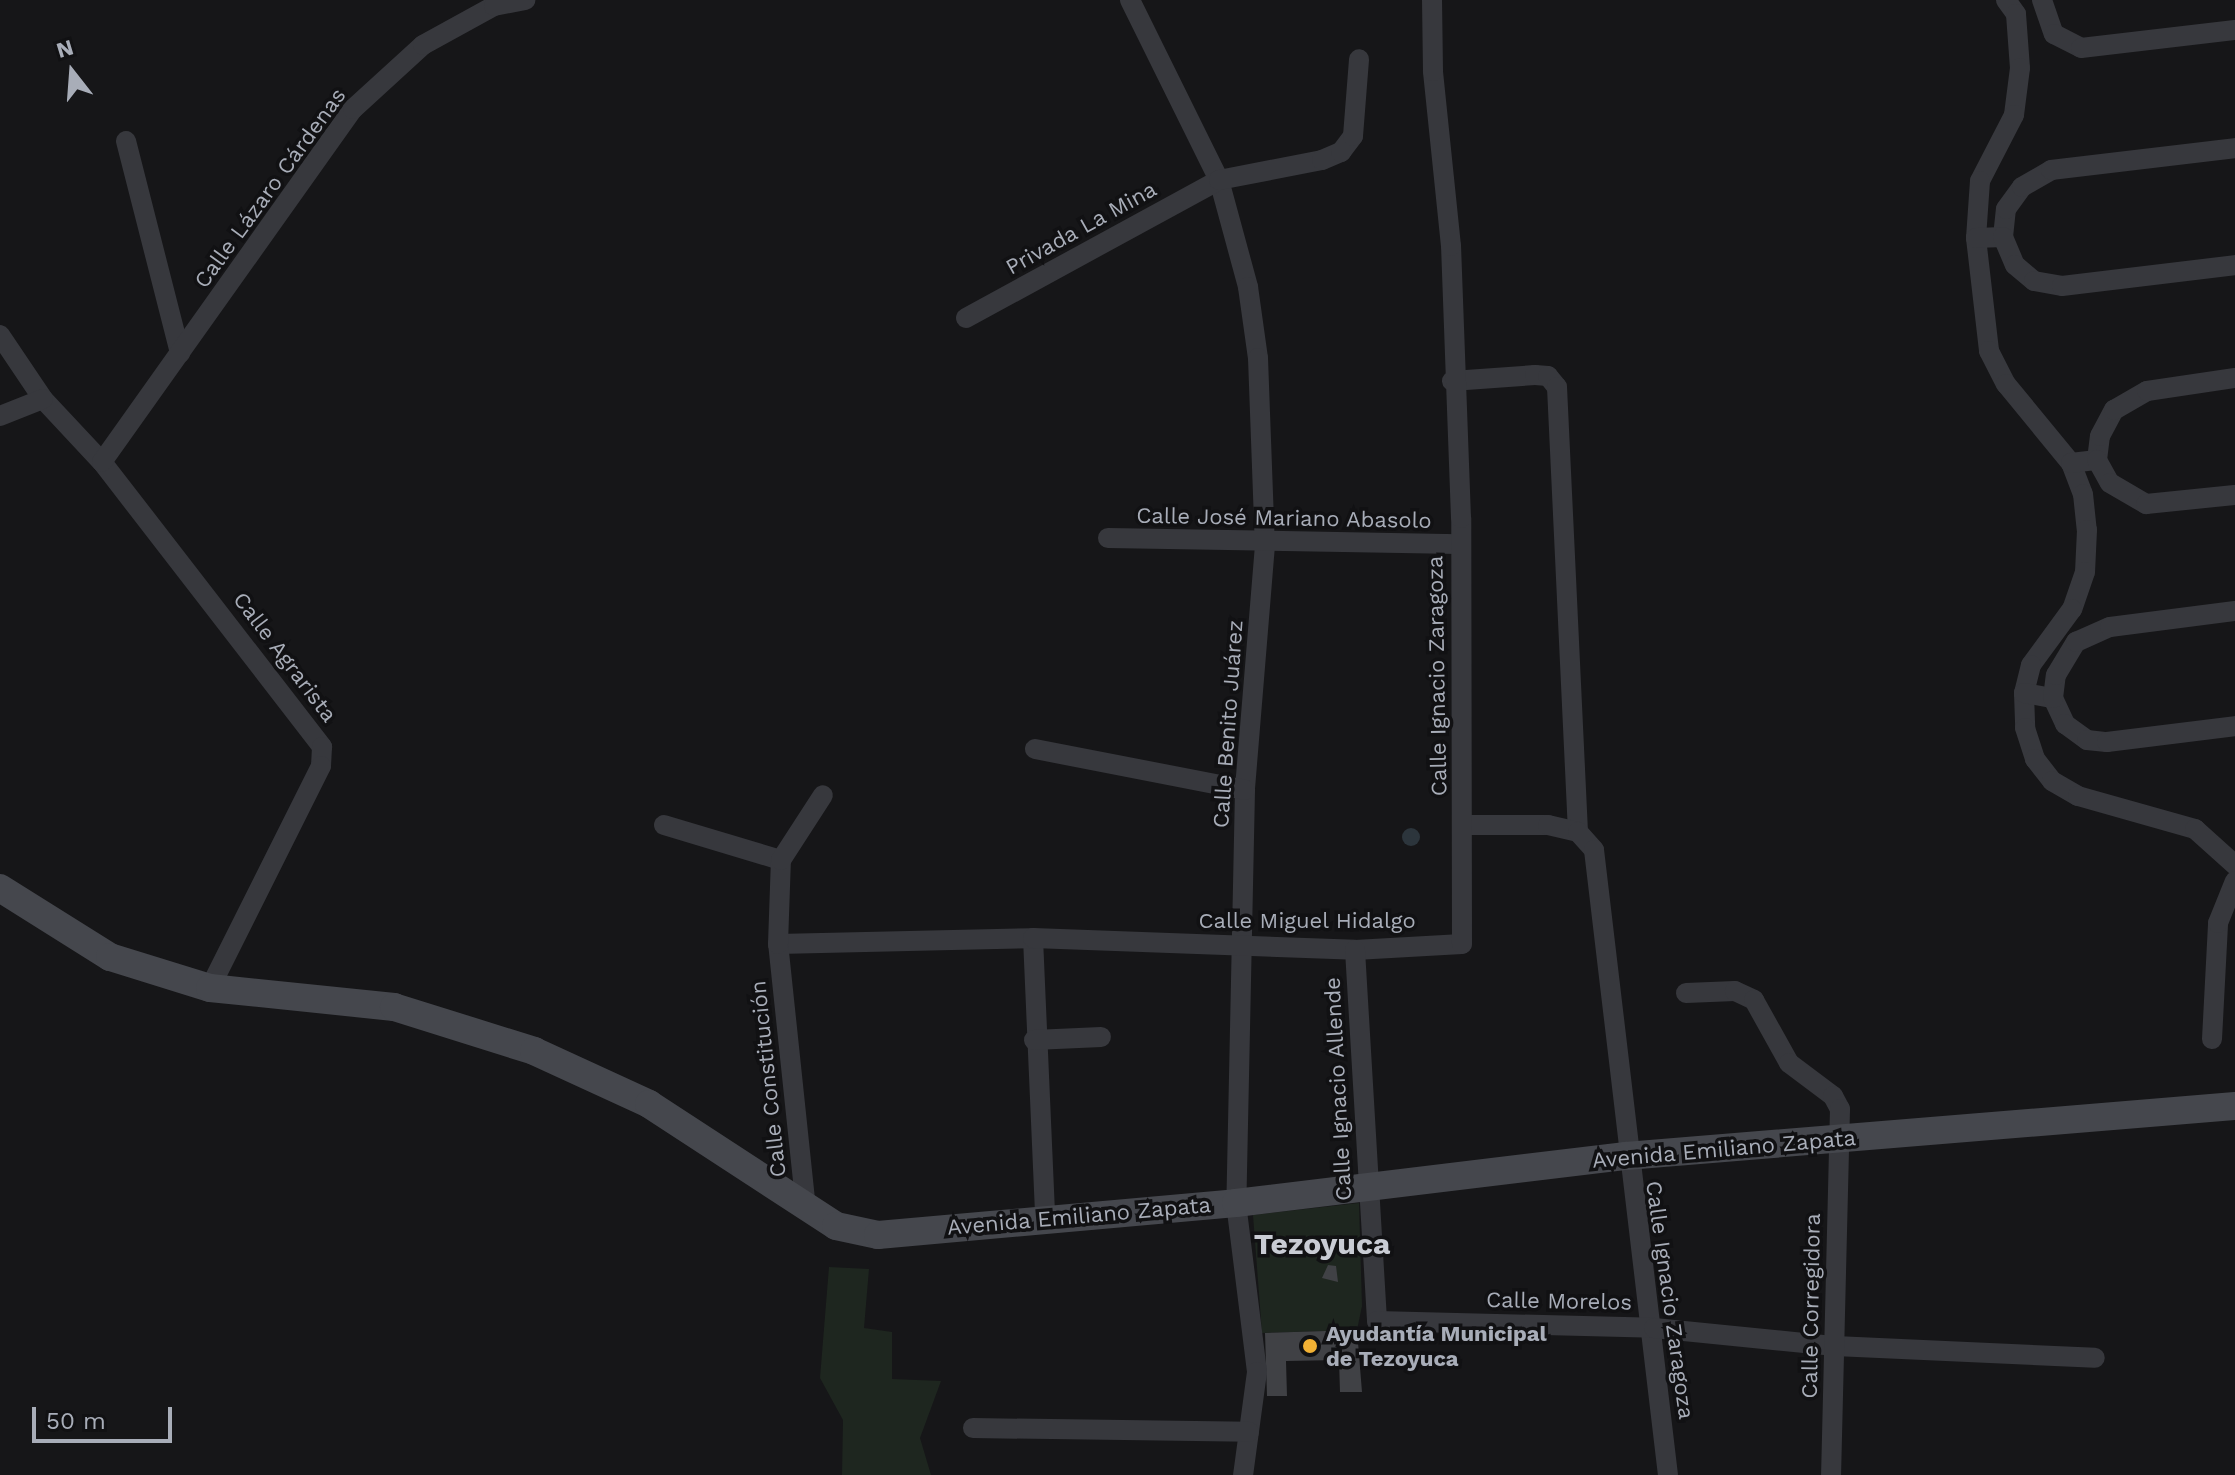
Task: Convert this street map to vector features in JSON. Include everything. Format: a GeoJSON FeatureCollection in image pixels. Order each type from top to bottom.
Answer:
{"type":"FeatureCollection","features":[{"type":"Feature","properties":{"kind":"street","name":"Calle Lázaro Cárdenas"},"geometry":{"type":"LineString","coordinates":[[102,462],[353,109],[423,45],[494,6],[525,0]]}},
{"type":"Feature","properties":{"kind":"street","name":"Calle Benito Juárez"},"geometry":{"type":"LineString","coordinates":[[1130,0],[1219,180],[1248,287],[1258,358],[1265,545],[1245,790],[1236,1203],[1257,1372],[1243,1475]]}},
{"type":"Feature","properties":{"kind":"street","name":"Calle Ignacio Zaragoza"},"geometry":{"type":"LineString","coordinates":[[1432,0],[1433,71],[1451,246],[1464,825],[1548,825],[1578,832],[1594,850],[1626,1156],[1654,1328],[1668,1475]]}},
{"type":"Feature","properties":{"kind":"street"},"geometry":{"type":"LineString","coordinates":[[2233,860],[2195,829],[2078,796],[2052,781],[2035,759],[2025,728],[2024,693],[2031,665],[2072,609],[2085,572],[2083,494],[2071,463],[2006,384],[1989,351],[1976,238],[1980,181],[2014,115],[2020,68],[2011,7],[2042,5],[2054,34],[2081,48],[2235,30]]}},
{"type":"Feature","properties":{"kind":"street","name":"Privada La Mina"},"geometry":{"type":"LineString","coordinates":[[966,318],[1219,180],[1322,160],[1341,152],[1353,136],[1359,59]]}},
{"type":"Feature","properties":{"kind":"street"},"geometry":{"type":"LineString","coordinates":[[126,141],[180,353]]}},
{"type":"Feature","properties":{"kind":"street"},"geometry":{"type":"LineString","coordinates":[[2235,148],[2051,170],[2022,187],[2006,209],[2003,237],[2015,265],[2034,281],[2062,286],[2235,265]]}},
{"type":"Feature","properties":{"kind":"street"},"geometry":{"type":"LineString","coordinates":[[1976,238],[2003,237]]}},
{"type":"Feature","properties":{"kind":"street","name":"Calle Agrarista"},"geometry":{"type":"LineString","coordinates":[[0,335],[43,399],[102,462],[322,747],[321,766],[210,988]]}},
{"type":"Feature","properties":{"kind":"street"},"geometry":{"type":"LineString","coordinates":[[1452,381],[1535,375],[1548,376],[1557,387],[1578,832]]}},
{"type":"Feature","properties":{"kind":"street"},"geometry":{"type":"LineString","coordinates":[[2235,378],[2147,391],[2114,410],[2100,436],[2097,460],[2110,483],[2146,504],[2235,495]]}},
{"type":"Feature","properties":{"kind":"street"},"geometry":{"type":"LineString","coordinates":[[0,416],[43,399]]}},
{"type":"Feature","properties":{"kind":"street"},"geometry":{"type":"LineString","coordinates":[[2071,463],[2097,460]]}},
{"type":"Feature","properties":{"kind":"street","name":"Calle José Mariano Abasolo"},"geometry":{"type":"LineString","coordinates":[[1108,538],[1265,545],[1459,544]]}},
{"type":"Feature","properties":{"kind":"street"},"geometry":{"type":"LineString","coordinates":[[2235,611],[2110,627],[2076,642],[2056,675],[2053,698],[2065,724],[2087,740],[2107,742],[2235,726]]}},
{"type":"Feature","properties":{"kind":"street"},"geometry":{"type":"LineString","coordinates":[[2024,693],[2053,698]]}},
{"type":"Feature","properties":{"kind":"street"},"geometry":{"type":"LineString","coordinates":[[1035,749],[1245,790]]}},
{"type":"Feature","properties":{"kind":"street"},"geometry":{"type":"LineString","coordinates":[[664,825],[781,860],[823,795]]}},
{"type":"Feature","properties":{"kind":"street","name":"Calle Miguel Hidalgo"},"geometry":{"type":"LineString","coordinates":[[778,944],[1033,938],[1355,950],[1462,944],[1458,923],[1464,825]]}},
{"type":"Feature","properties":{"kind":"street","name":"Calle Constitución"},"geometry":{"type":"LineString","coordinates":[[781,860],[778,944],[806,1209]]}},
{"type":"Feature","properties":{"kind":"street"},"geometry":{"type":"LineString","coordinates":[[2212,1039],[2218,923],[2235,881]]}},
{"type":"Feature","properties":{"kind":"street","name":"Avenida Emiliano Zapata"},"geometry":{"type":"LineString","coordinates":[[0,888],[110,957],[210,988],[394,1007],[534,1051],[649,1104],[752,1167],[806,1209],[836,1226],[878,1235],[1045,1217],[1236,1203],[1626,1156],[2235,1106]]}},
{"type":"Feature","properties":{"kind":"street"},"geometry":{"type":"LineString","coordinates":[[1033,938],[1034,1040],[1045,1217]]}},
{"type":"Feature","properties":{"kind":"street","name":"Calle Ignacio Allende"},"geometry":{"type":"LineString","coordinates":[[1355,950],[1366,1188],[1377,1321]]}},
{"type":"Feature","properties":{"kind":"street","name":"Calle Corregidora"},"geometry":{"type":"LineString","coordinates":[[1686,993],[1735,991],[1754,1000],[1789,1063],[1833,1096],[1840,1109],[1831,1475]]}},
{"type":"Feature","properties":{"kind":"street"},"geometry":{"type":"LineString","coordinates":[[1034,1040],[1101,1037]]}},
{"type":"Feature","properties":{"kind":"street","name":"Calle Morelos"},"geometry":{"type":"LineString","coordinates":[[1377,1321],[1654,1328],[1835,1346],[2095,1358]]}},
{"type":"Feature","properties":{"kind":"street"},"geometry":{"type":"LineString","coordinates":[[973,1428],[1249,1432]]}},
{"type":"Feature","properties":{"kind":"shaded area"},"geometry":{"type":"Polygon","coordinates":[[[1411,828],[1420,837],[1411,846],[1402,837],[1411,828]]]}},
{"type":"Feature","properties":{"kind":"shaded area"},"geometry":{"type":"Polygon","coordinates":[[[1359,1203],[1362,1306],[1357,1330],[1262,1333],[1253,1215],[1359,1203]]]}},
{"type":"Feature","properties":{"kind":"shaded area"},"geometry":{"type":"Polygon","coordinates":[[[829,1267],[869,1269],[864,1328],[892,1332],[892,1379],[941,1381],[920,1438],[931,1475],[842,1475],[843,1420],[820,1378],[829,1267]]]}},
{"type":"Feature","properties":{"kind":"building"},"geometry":{"type":"Polygon","coordinates":[[[1328,1265],[1336,1266],[1338,1282],[1322,1278],[1328,1265]]]}},
{"type":"Feature","properties":{"kind":"building"},"geometry":{"type":"Polygon","coordinates":[[[1357,1330],[1362,1392],[1340,1392],[1339,1360],[1286,1361],[1287,1396],[1267,1396],[1265,1333],[1357,1330]]]}},
{"type":"Feature","properties":{"kind":"place","name":"Ayudantía Municipal de Tezoyuca"},"geometry":{"type":"Point","coordinates":[1310,1346]}},
{"type":"Feature","properties":{"kind":"district","name":"Tezoyuca"},"geometry":{"type":"Point","coordinates":[1322,1244]}}]}
